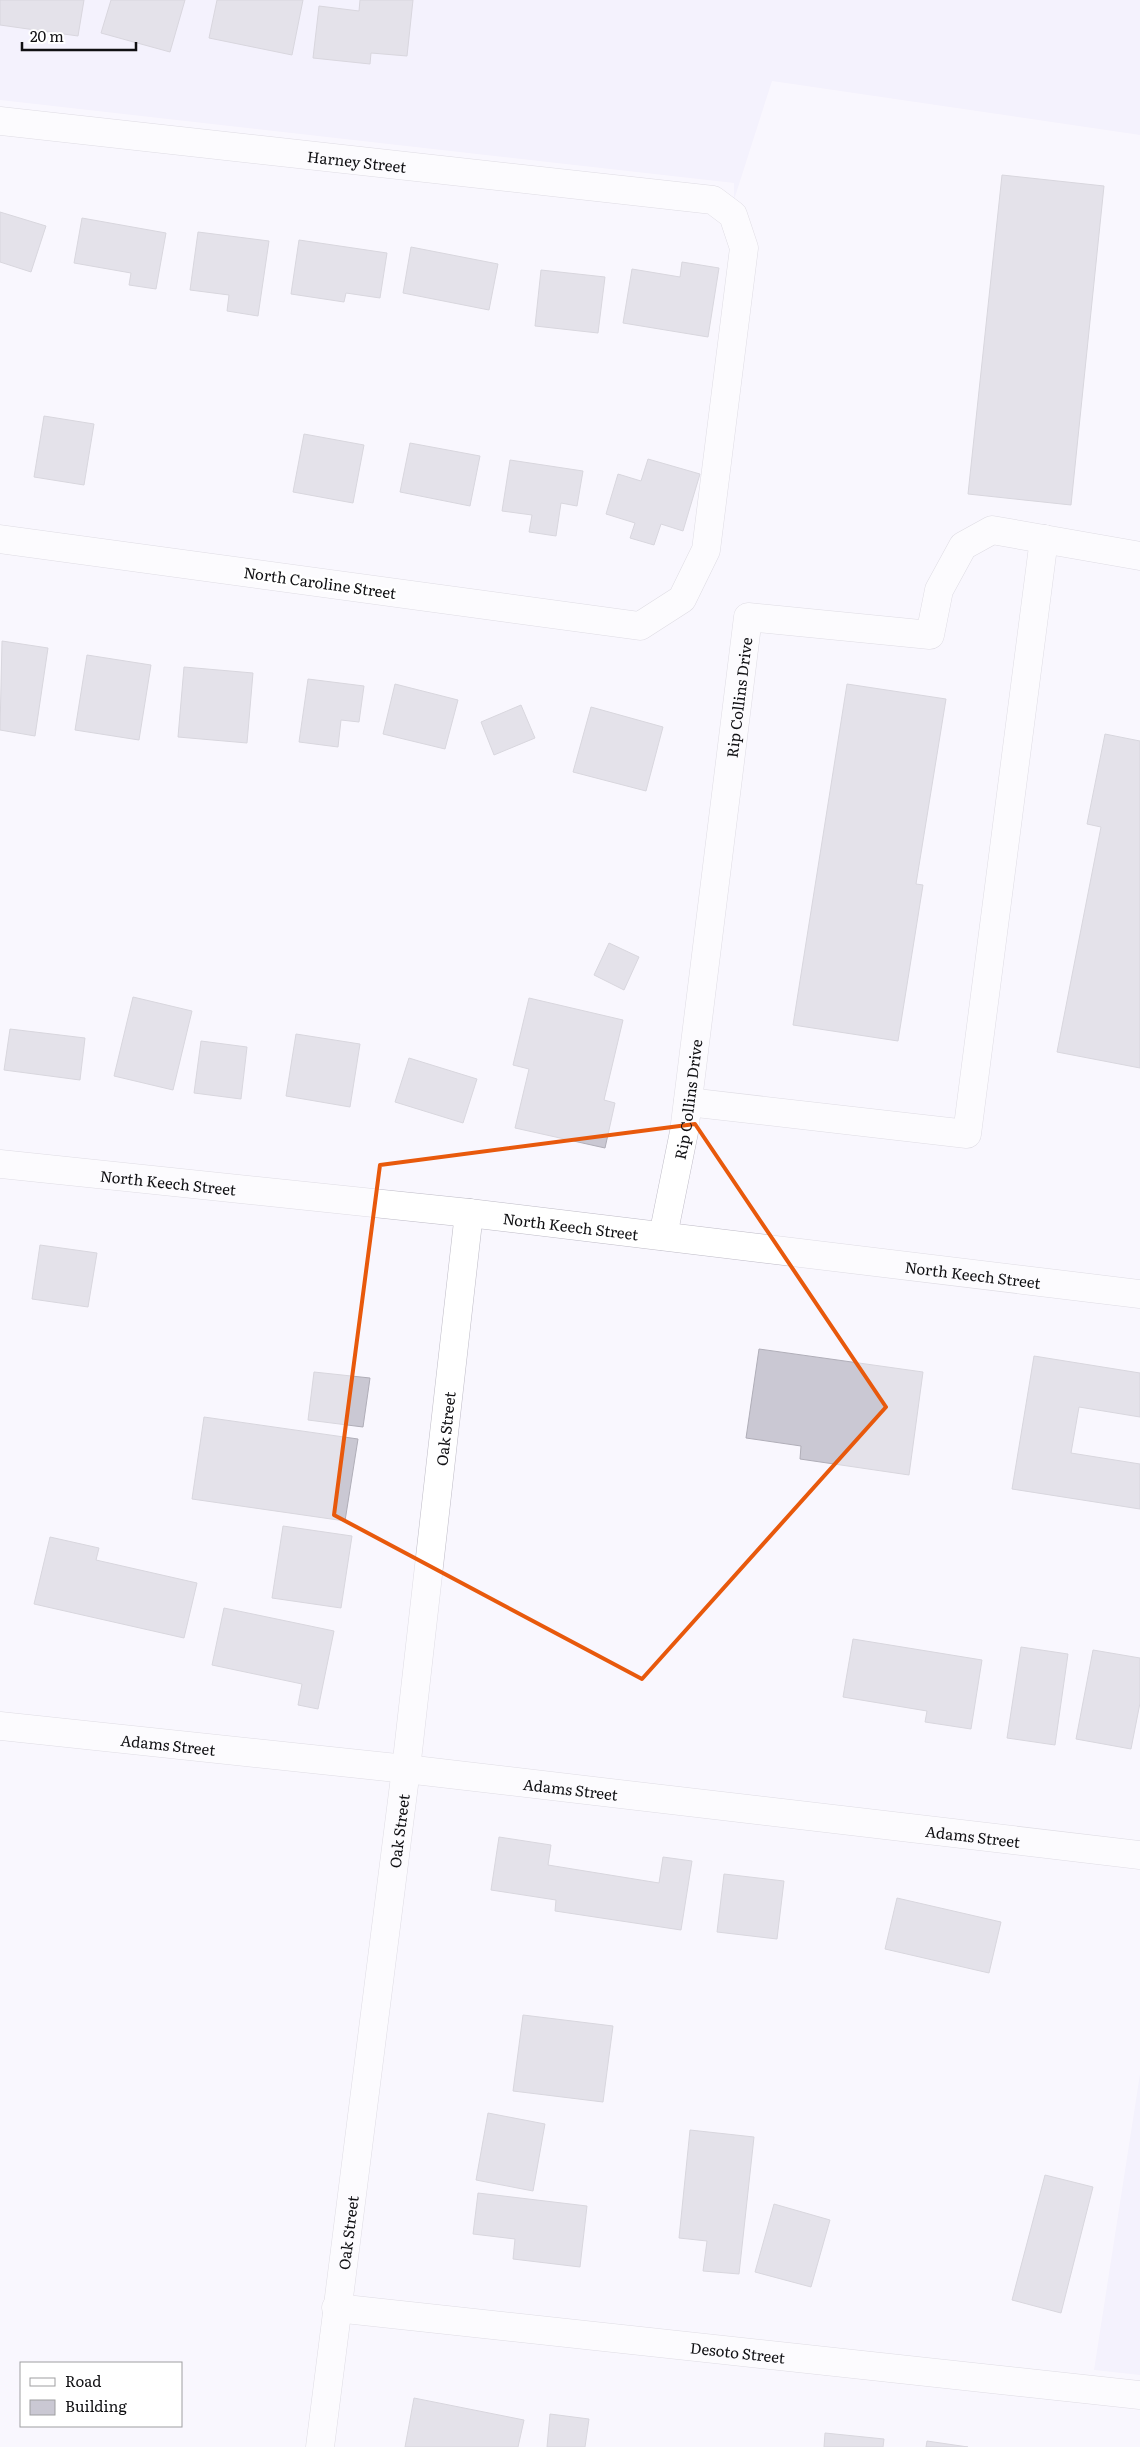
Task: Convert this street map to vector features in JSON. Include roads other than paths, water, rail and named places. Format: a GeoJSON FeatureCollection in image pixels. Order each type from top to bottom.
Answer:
{"type":"FeatureCollection","features":[{"type":"Feature","properties":{"kind":"street","name":"Harney Street"},"geometry":{"type":"LineString","coordinates":[[0,121],[713,200],[732,214],[744,248],[706,550],[682,599],[640,626]]}},
{"type":"Feature","properties":{"kind":"street","name":"Rip Collins Drive"},"geometry":{"type":"LineString","coordinates":[[663,1236],[684,1132],[748,617],[930,635],[939,590],[963,546],[992,530],[1044,540],[1139,551]]}},
{"type":"Feature","properties":{"kind":"street","name":"North Caroline Street"},"geometry":{"type":"LineString","coordinates":[[0,539],[640,626]]}},
{"type":"Feature","properties":{"kind":"street"},"geometry":{"type":"LineString","coordinates":[[688,1102],[967,1134],[1044,540]]}},
{"type":"Feature","properties":{"kind":"street","name":"North Keech Street"},"geometry":{"type":"LineString","coordinates":[[0,1164],[469,1213],[1140,1294]]}},
{"type":"Feature","properties":{"kind":"street","name":"Oak Street"},"geometry":{"type":"LineString","coordinates":[[320,2447],[336,2308],[406,1769],[469,1213]]}},
{"type":"Feature","properties":{"kind":"street","name":"Adams Street"},"geometry":{"type":"LineString","coordinates":[[0,1726],[406,1769],[1140,1855]]}},
{"type":"Feature","properties":{"kind":"street","name":"Desoto Street"},"geometry":{"type":"LineString","coordinates":[[336,2308],[1140,2395]]}}]}
